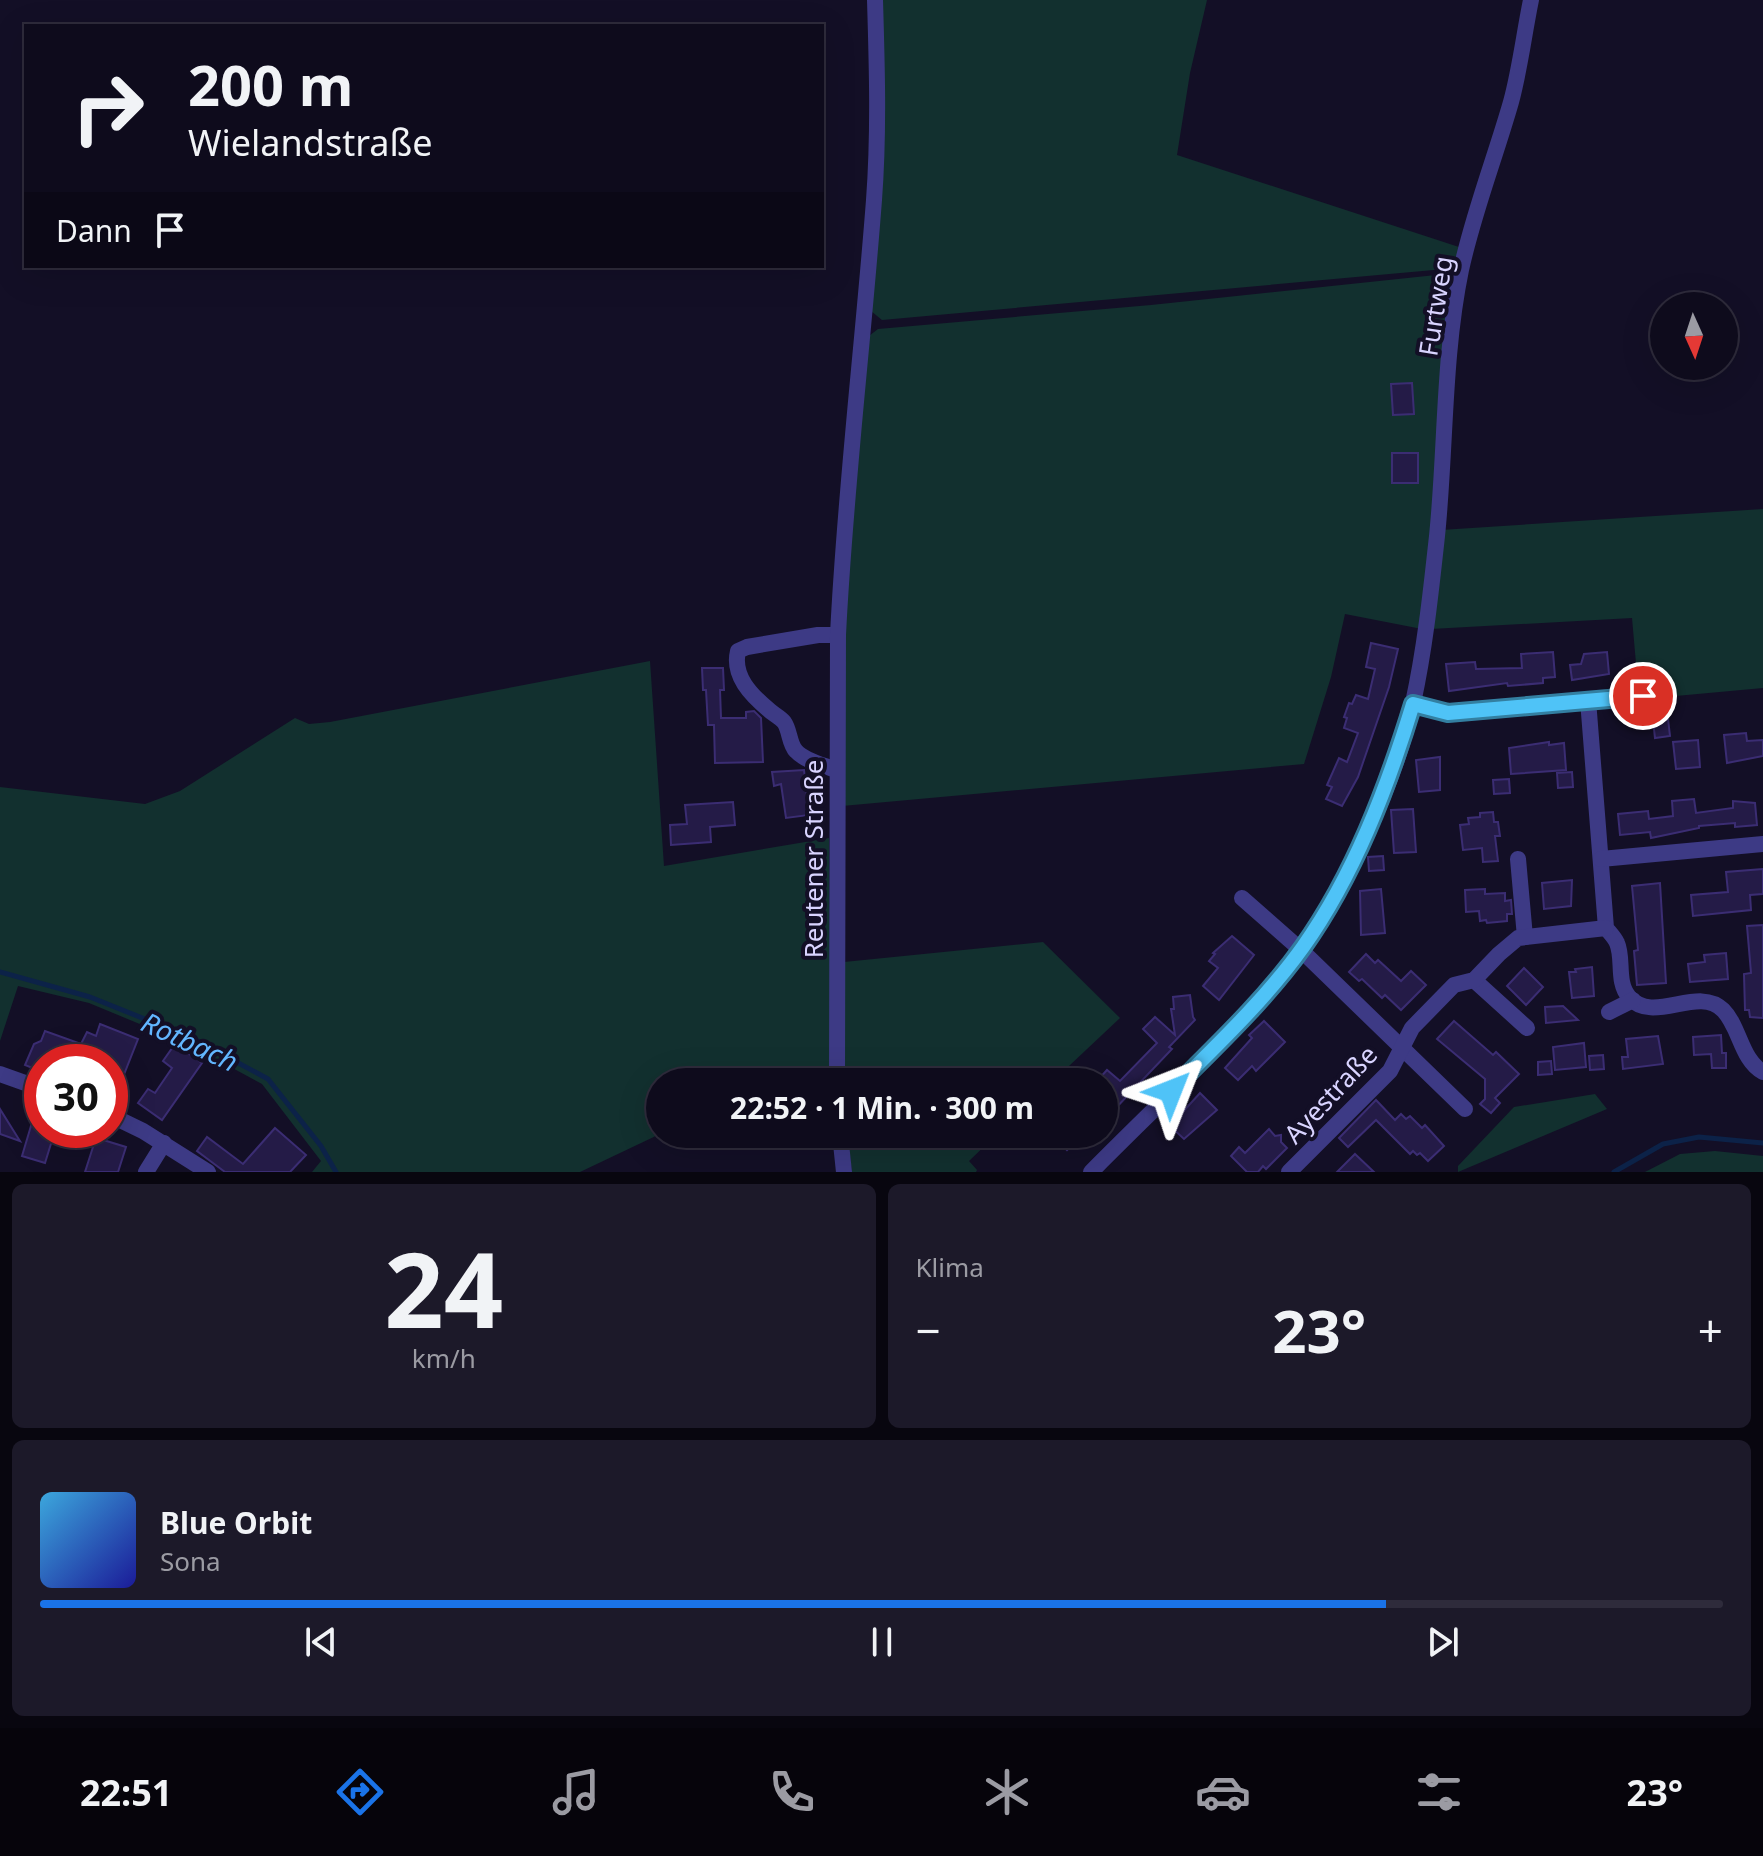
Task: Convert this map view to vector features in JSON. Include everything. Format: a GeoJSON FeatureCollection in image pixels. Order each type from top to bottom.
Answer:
{"type":"FeatureCollection","features":[{"type":"Feature","properties":{"kind":"street","name":"Reutener Straße"},"geometry":{"type":"LineString","coordinates":[[837,1068],[838,635],[841,569],[874,197],[877,99],[875,0]]}},
{"type":"Feature","properties":{"kind":"street","name":"Furtweg"},"geometry":{"type":"LineString","coordinates":[[1091,1172],[1232,1030],[1301,950],[1336,893],[1363,839],[1393,766],[1413,704],[1425,626],[1437,534],[1451,342],[1461,270],[1512,97],[1531,0]]}},
{"type":"Feature","properties":{"kind":"street"},"geometry":{"type":"LineString","coordinates":[[836,770],[794,750],[784,722],[747,687],[737,673],[735,662],[738,651],[747,647],[818,635],[838,635]]}},
{"type":"Feature","properties":{"kind":"street"},"geometry":{"type":"LineString","coordinates":[[1413,704],[1448,713],[1643,696],[1651,703]]}},
{"type":"Feature","properties":{"kind":"street"},"geometry":{"type":"LineString","coordinates":[[1588,700],[1606,928],[1617,943],[1623,986],[1633,1000],[1649,1007],[1702,1002],[1719,1006],[1733,1024],[1751,1062],[1763,1072]]}},
{"type":"Feature","properties":{"kind":"street"},"geometry":{"type":"LineString","coordinates":[[1601,859],[1763,844]]}},
{"type":"Feature","properties":{"kind":"street"},"geometry":{"type":"LineString","coordinates":[[1518,859],[1525,937],[1606,928]]}},
{"type":"Feature","properties":{"kind":"street"},"geometry":{"type":"LineString","coordinates":[[1242,898],[1402,1047]]}},
{"type":"Feature","properties":{"kind":"street","name":"Ayestraße"},"geometry":{"type":"LineString","coordinates":[[1289,1172],[1390,1071],[1412,1028],[1454,985],[1474,980],[1513,941],[1525,937]]}},
{"type":"Feature","properties":{"kind":"street"},"geometry":{"type":"LineString","coordinates":[[1474,980],[1527,1028]]}},
{"type":"Feature","properties":{"kind":"street"},"geometry":{"type":"LineString","coordinates":[[1609,1012],[1633,1000]]}},
{"type":"Feature","properties":{"kind":"street","name":"Ayestraße"},"geometry":{"type":"LineString","coordinates":[[1402,1047],[1465,1109]]}},
{"type":"Feature","properties":{"kind":"street"},"geometry":{"type":"LineString","coordinates":[[0,1074],[24,1083]]}},
{"type":"Feature","properties":{"kind":"street"},"geometry":{"type":"LineString","coordinates":[[128,1124],[208,1172]]}},
{"type":"Feature","properties":{"kind":"street"},"geometry":{"type":"LineString","coordinates":[[146,1172],[164,1143]]}},
{"type":"Feature","properties":{"kind":"street"},"geometry":{"type":"LineString","coordinates":[[841,1148],[844,1172]]}},
{"type":"Feature","properties":{"kind":"green space"},"geometry":{"type":"Polygon","coordinates":[[[881,0],[1207,0],[1190,73],[1177,155],[1462,248],[1456,268],[882,320],[871,311],[881,0]]]}},
{"type":"Feature","properties":{"kind":"green space"},"geometry":{"type":"Polygon","coordinates":[[[1455,273],[1422,629],[1345,614],[1331,677],[1304,764],[842,806],[847,570],[869,336],[878,329],[1151,305],[1455,273]]]}},
{"type":"Feature","properties":{"kind":"green space"},"geometry":{"type":"Polygon","coordinates":[[[1763,509],[1763,688],[1654,698],[1652,686],[1638,686],[1632,618],[1431,629],[1441,530],[1763,509]]]}},
{"type":"Feature","properties":{"kind":"green space"},"geometry":{"type":"Polygon","coordinates":[[[650,661],[664,866],[829,838],[831,1068],[646,1068],[646,1141],[580,1172],[312,1172],[321,1161],[262,1084],[188,1044],[89,1003],[18,986],[0,1041],[0,787],[145,804],[180,791],[295,718],[309,724],[650,661]]]}},
{"type":"Feature","properties":{"kind":"green space"},"geometry":{"type":"Polygon","coordinates":[[[1043,942],[1120,1018],[1067,1068],[844,1068],[844,962],[1043,942]]]}},
{"type":"Feature","properties":{"kind":"green space"},"geometry":{"type":"Polygon","coordinates":[[[1595,1094],[1607,1109],[1458,1172],[1458,1166],[1514,1107],[1595,1094]]]}},
{"type":"Feature","properties":{"kind":"green space"},"geometry":{"type":"Polygon","coordinates":[[[849,1148],[982,1148],[969,1161],[976,1172],[852,1172],[849,1148]]]}},
{"type":"Feature","properties":{"kind":"green space"},"geometry":{"type":"Polygon","coordinates":[[[1715,1151],[1763,1156],[1763,1172],[1645,1172],[1680,1154],[1715,1151]]]}},
{"type":"Feature","properties":{"kind":"building"},"geometry":{"type":"Polygon","coordinates":[[[1412,383],[1414,414],[1393,415],[1391,384],[1412,383]]]}},
{"type":"Feature","properties":{"kind":"building"},"geometry":{"type":"Polygon","coordinates":[[[1392,453],[1418,453],[1418,483],[1392,483],[1392,453]]]}},
{"type":"Feature","properties":{"kind":"building"},"geometry":{"type":"Polygon","coordinates":[[[1371,643],[1398,649],[1389,687],[1358,777],[1342,806],[1326,799],[1332,787],[1327,785],[1339,758],[1347,762],[1358,733],[1344,728],[1347,718],[1344,717],[1356,695],[1368,699],[1375,669],[1366,667],[1371,643]]]}},
{"type":"Feature","properties":{"kind":"building"},"geometry":{"type":"Polygon","coordinates":[[[1553,652],[1555,677],[1543,678],[1543,683],[1508,686],[1507,683],[1449,691],[1446,664],[1475,662],[1476,669],[1522,668],[1521,654],[1553,652]]]}},
{"type":"Feature","properties":{"kind":"building"},"geometry":{"type":"Polygon","coordinates":[[[1607,652],[1609,674],[1572,680],[1570,665],[1581,664],[1584,654],[1607,652]]]}},
{"type":"Feature","properties":{"kind":"building"},"geometry":{"type":"Polygon","coordinates":[[[702,668],[723,668],[721,718],[746,718],[746,712],[754,711],[761,718],[763,762],[715,763],[714,725],[708,725],[702,668]]]}},
{"type":"Feature","properties":{"kind":"building"},"geometry":{"type":"Polygon","coordinates":[[[1668,719],[1670,736],[1655,738],[1653,720],[1668,719]]]}},
{"type":"Feature","properties":{"kind":"building"},"geometry":{"type":"Polygon","coordinates":[[[1746,733],[1747,741],[1763,740],[1763,756],[1727,763],[1724,735],[1746,733]]]}},
{"type":"Feature","properties":{"kind":"building"},"geometry":{"type":"Polygon","coordinates":[[[1698,740],[1700,767],[1676,769],[1673,742],[1698,740]]]}},
{"type":"Feature","properties":{"kind":"building"},"geometry":{"type":"Polygon","coordinates":[[[1549,742],[1549,745],[1564,743],[1566,770],[1511,774],[1509,748],[1549,742]]]}},
{"type":"Feature","properties":{"kind":"building"},"geometry":{"type":"Polygon","coordinates":[[[1440,757],[1440,790],[1419,792],[1416,760],[1440,757]]]}},
{"type":"Feature","properties":{"kind":"building"},"geometry":{"type":"Polygon","coordinates":[[[804,770],[809,815],[786,818],[781,784],[774,786],[772,772],[804,770]]]}},
{"type":"Feature","properties":{"kind":"building"},"geometry":{"type":"Polygon","coordinates":[[[1572,772],[1573,787],[1558,788],[1557,773],[1572,772]]]}},
{"type":"Feature","properties":{"kind":"building"},"geometry":{"type":"Polygon","coordinates":[[[1509,779],[1510,793],[1494,794],[1493,780],[1509,779]]]}},
{"type":"Feature","properties":{"kind":"building"},"geometry":{"type":"Polygon","coordinates":[[[1694,799],[1696,813],[1733,808],[1733,801],[1755,803],[1757,825],[1699,826],[1651,838],[1650,832],[1620,835],[1618,814],[1648,811],[1649,819],[1673,816],[1672,801],[1694,799]]]}},
{"type":"Feature","properties":{"kind":"building"},"geometry":{"type":"Polygon","coordinates":[[[733,802],[735,825],[710,827],[711,842],[671,845],[670,825],[687,824],[685,805],[733,802]]]}},
{"type":"Feature","properties":{"kind":"building"},"geometry":{"type":"Polygon","coordinates":[[[1413,809],[1416,852],[1394,853],[1391,810],[1413,809]]]}},
{"type":"Feature","properties":{"kind":"building"},"geometry":{"type":"Polygon","coordinates":[[[1493,812],[1500,836],[1495,836],[1498,861],[1483,862],[1482,848],[1463,850],[1460,825],[1469,824],[1468,818],[1480,817],[1480,813],[1493,812]]]}},
{"type":"Feature","properties":{"kind":"building"},"geometry":{"type":"Polygon","coordinates":[[[1383,856],[1384,870],[1369,871],[1368,857],[1383,856]]]}},
{"type":"Feature","properties":{"kind":"building"},"geometry":{"type":"Polygon","coordinates":[[[1763,869],[1763,894],[1750,895],[1751,910],[1693,916],[1691,895],[1728,892],[1726,872],[1763,869]]]}},
{"type":"Feature","properties":{"kind":"building"},"geometry":{"type":"Polygon","coordinates":[[[1572,880],[1571,906],[1544,909],[1542,883],[1572,880]]]}},
{"type":"Feature","properties":{"kind":"building"},"geometry":{"type":"Polygon","coordinates":[[[1660,883],[1666,983],[1637,985],[1634,951],[1638,950],[1632,886],[1660,883]]]}},
{"type":"Feature","properties":{"kind":"building"},"geometry":{"type":"Polygon","coordinates":[[[1381,889],[1385,933],[1361,935],[1360,891],[1381,889]]]}},
{"type":"Feature","properties":{"kind":"building"},"geometry":{"type":"Polygon","coordinates":[[[1485,889],[1485,894],[1505,893],[1505,901],[1511,900],[1512,914],[1507,914],[1507,921],[1487,923],[1486,920],[1480,921],[1479,911],[1466,912],[1465,890],[1485,889]]]}},
{"type":"Feature","properties":{"kind":"building"},"geometry":{"type":"Polygon","coordinates":[[[1763,925],[1763,1018],[1750,1017],[1749,1010],[1745,1010],[1744,974],[1751,973],[1747,926],[1763,925]]]}},
{"type":"Feature","properties":{"kind":"building"},"geometry":{"type":"Polygon","coordinates":[[[1232,936],[1254,955],[1219,1000],[1203,986],[1218,968],[1209,961],[1213,953],[1232,936]]]}},
{"type":"Feature","properties":{"kind":"building"},"geometry":{"type":"Polygon","coordinates":[[[1726,953],[1728,979],[1690,982],[1688,964],[1705,962],[1704,955],[1726,953]]]}},
{"type":"Feature","properties":{"kind":"building"},"geometry":{"type":"Polygon","coordinates":[[[1366,954],[1375,963],[1378,960],[1401,981],[1411,971],[1426,985],[1401,1010],[1385,995],[1382,998],[1362,979],[1359,981],[1349,972],[1366,954]]]}},
{"type":"Feature","properties":{"kind":"building"},"geometry":{"type":"Polygon","coordinates":[[[1592,967],[1594,996],[1572,998],[1569,972],[1592,967]]]}},
{"type":"Feature","properties":{"kind":"building"},"geometry":{"type":"Polygon","coordinates":[[[1524,968],[1543,987],[1526,1005],[1507,986],[1524,968]]]}},
{"type":"Feature","properties":{"kind":"building"},"geometry":{"type":"Polygon","coordinates":[[[1190,995],[1195,1020],[1118,1106],[1118,1079],[1120,1081],[1157,1043],[1143,1029],[1155,1017],[1175,1035],[1171,1009],[1174,1009],[1173,997],[1190,995]]]}},
{"type":"Feature","properties":{"kind":"building"},"geometry":{"type":"Polygon","coordinates":[[[1563,1006],[1578,1020],[1546,1023],[1545,1007],[1563,1006]]]}},
{"type":"Feature","properties":{"kind":"building"},"geometry":{"type":"Polygon","coordinates":[[[1264,1021],[1285,1042],[1256,1071],[1252,1066],[1238,1080],[1225,1068],[1252,1038],[1249,1035],[1264,1021]]]}},
{"type":"Feature","properties":{"kind":"building"},"geometry":{"type":"Polygon","coordinates":[[[1454,1021],[1493,1055],[1496,1052],[1519,1074],[1495,1098],[1500,1103],[1491,1113],[1480,1104],[1485,1099],[1485,1079],[1437,1039],[1454,1021]]]}},
{"type":"Feature","properties":{"kind":"building"},"geometry":{"type":"Polygon","coordinates":[[[100,1024],[138,1039],[128,1064],[128,1044],[81,1044],[87,1032],[96,1036],[100,1024]]]}},
{"type":"Feature","properties":{"kind":"building"},"geometry":{"type":"Polygon","coordinates":[[[45,1031],[81,1044],[34,1044],[41,1041],[45,1031]]]}},
{"type":"Feature","properties":{"kind":"building"},"geometry":{"type":"Polygon","coordinates":[[[1721,1035],[1726,1068],[1712,1068],[1711,1054],[1694,1055],[1693,1037],[1721,1035]]]}},
{"type":"Feature","properties":{"kind":"building"},"geometry":{"type":"Polygon","coordinates":[[[1658,1036],[1663,1064],[1623,1069],[1622,1057],[1628,1057],[1626,1039],[1658,1036]]]}},
{"type":"Feature","properties":{"kind":"building"},"geometry":{"type":"Polygon","coordinates":[[[1584,1043],[1586,1067],[1555,1070],[1553,1047],[1584,1043]]]}},
{"type":"Feature","properties":{"kind":"building"},"geometry":{"type":"Polygon","coordinates":[[[175,1044],[202,1063],[162,1120],[138,1103],[148,1089],[155,1093],[172,1068],[163,1061],[175,1044]]]}},
{"type":"Feature","properties":{"kind":"building"},"geometry":{"type":"Polygon","coordinates":[[[1603,1055],[1604,1069],[1590,1070],[1589,1056],[1603,1055]]]}},
{"type":"Feature","properties":{"kind":"building"},"geometry":{"type":"Polygon","coordinates":[[[1551,1061],[1552,1074],[1538,1075],[1538,1062],[1551,1061]]]}},
{"type":"Feature","properties":{"kind":"building"},"geometry":{"type":"Polygon","coordinates":[[[1200,1093],[1217,1110],[1184,1139],[1170,1126],[1200,1093]]]}},
{"type":"Feature","properties":{"kind":"building"},"geometry":{"type":"Polygon","coordinates":[[[1376,1100],[1395,1120],[1401,1114],[1406,1119],[1410,1116],[1422,1128],[1425,1125],[1444,1146],[1428,1161],[1420,1153],[1417,1155],[1413,1151],[1410,1154],[1376,1120],[1348,1147],[1339,1138],[1376,1100]]]}},
{"type":"Feature","properties":{"kind":"building"},"geometry":{"type":"Polygon","coordinates":[[[0,1109],[20,1141],[0,1134],[0,1109]]]}},
{"type":"Feature","properties":{"kind":"building"},"geometry":{"type":"Polygon","coordinates":[[[275,1128],[306,1155],[290,1172],[225,1172],[197,1151],[207,1137],[243,1164],[275,1128]]]}},
{"type":"Feature","properties":{"kind":"building"},"geometry":{"type":"Polygon","coordinates":[[[1269,1129],[1275,1136],[1281,1135],[1281,1142],[1287,1148],[1266,1169],[1263,1166],[1258,1172],[1247,1172],[1231,1156],[1239,1147],[1245,1153],[1269,1129]]]}},
{"type":"Feature","properties":{"kind":"building"},"geometry":{"type":"Polygon","coordinates":[[[24,1148],[50,1148],[45,1163],[22,1156],[24,1148]]]}},
{"type":"Feature","properties":{"kind":"building"},"geometry":{"type":"Polygon","coordinates":[[[93,1148],[126,1148],[118,1172],[85,1172],[93,1148]]]}},
{"type":"Feature","properties":{"kind":"building"},"geometry":{"type":"Polygon","coordinates":[[[1355,1154],[1374,1172],[1337,1172],[1355,1154]]]}},
{"type":"Feature","properties":{"kind":"waterway","name":"Rotbach"},"geometry":{"type":"LineString","coordinates":[[0,972],[90,997],[192,1038],[268,1079],[321,1146],[336,1172]]}},
{"type":"Feature","properties":{"kind":"waterway","name":"Rotbach"},"geometry":{"type":"LineString","coordinates":[[1614,1172],[1663,1144],[1699,1137],[1763,1143]]}},
{"type":"Feature","properties":{"kind":"route"},"geometry":{"type":"LineString","coordinates":[[1171,1091],[1232,1030],[1301,950],[1319,922],[1379,803],[1413,704],[1448,713],[1643,696]]}}]}
